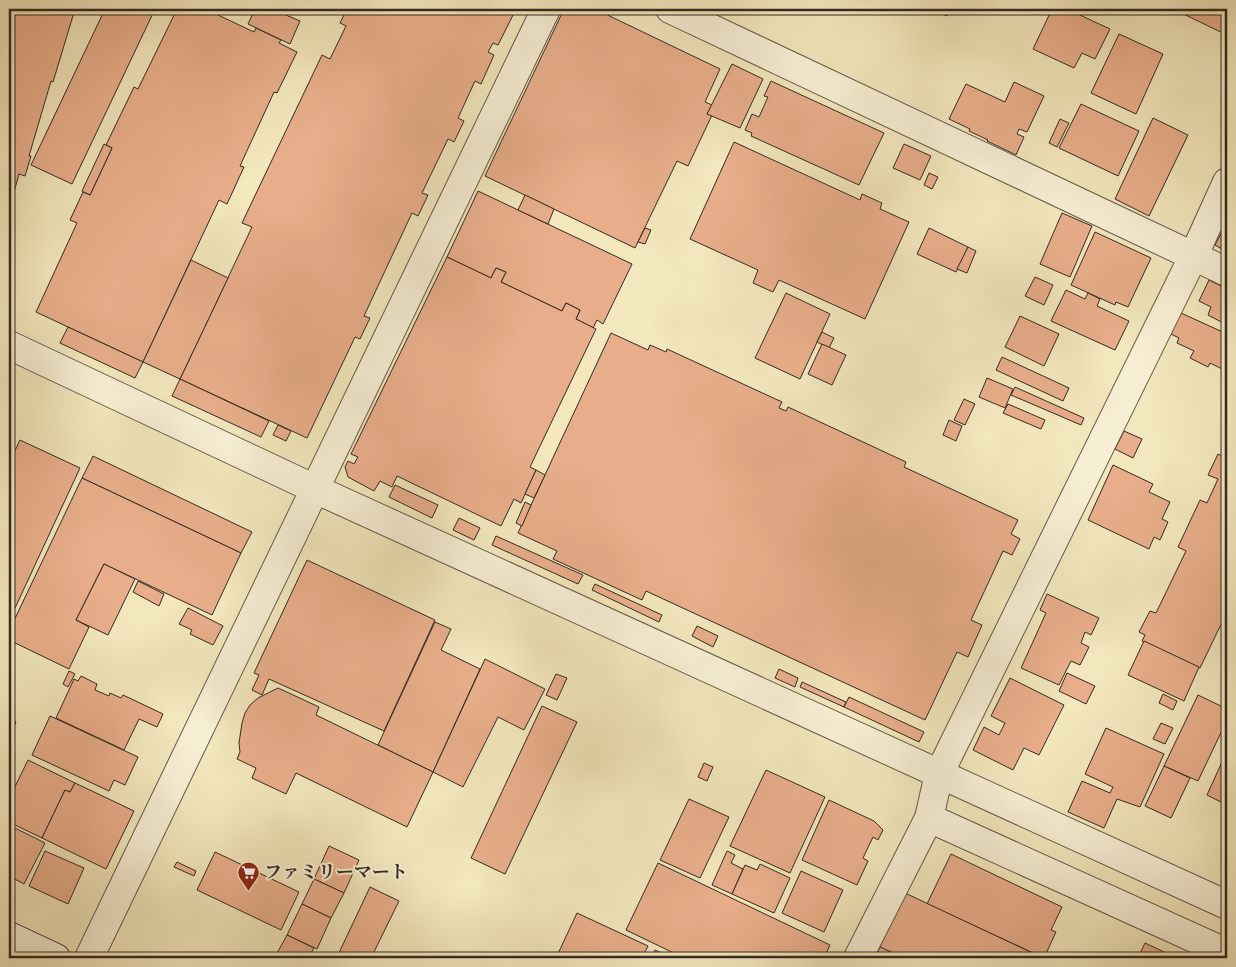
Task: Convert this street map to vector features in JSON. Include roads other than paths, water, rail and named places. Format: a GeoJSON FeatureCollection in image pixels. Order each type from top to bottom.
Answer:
{"type":"FeatureCollection","features":[{"type":"Feature","properties":{"kind":"street"},"geometry":{"type":"LineString","coordinates":[[89,958],[546,9]]}},
{"type":"Feature","properties":{"kind":"street"},"geometry":{"type":"LineString","coordinates":[[670,9],[1227,272]]}},
{"type":"Feature","properties":{"kind":"street"},"geometry":{"type":"LineString","coordinates":[[858,958],[929,818],[939,774],[1193,256],[1227,182]]}},
{"type":"Feature","properties":{"kind":"street"},"geometry":{"type":"LineString","coordinates":[[9,345],[316,490],[1227,905]]}},
{"type":"Feature","properties":{"kind":"street"},"geometry":{"type":"LineString","coordinates":[[929,818],[1227,953]]}},
{"type":"Feature","properties":{"kind":"street"},"geometry":{"type":"LineString","coordinates":[[9,936],[56,958]]}},
{"type":"Feature","properties":{"kind":"place","name":"ファミリーマート"},"geometry":{"type":"Point","coordinates":[248,891]}}]}
